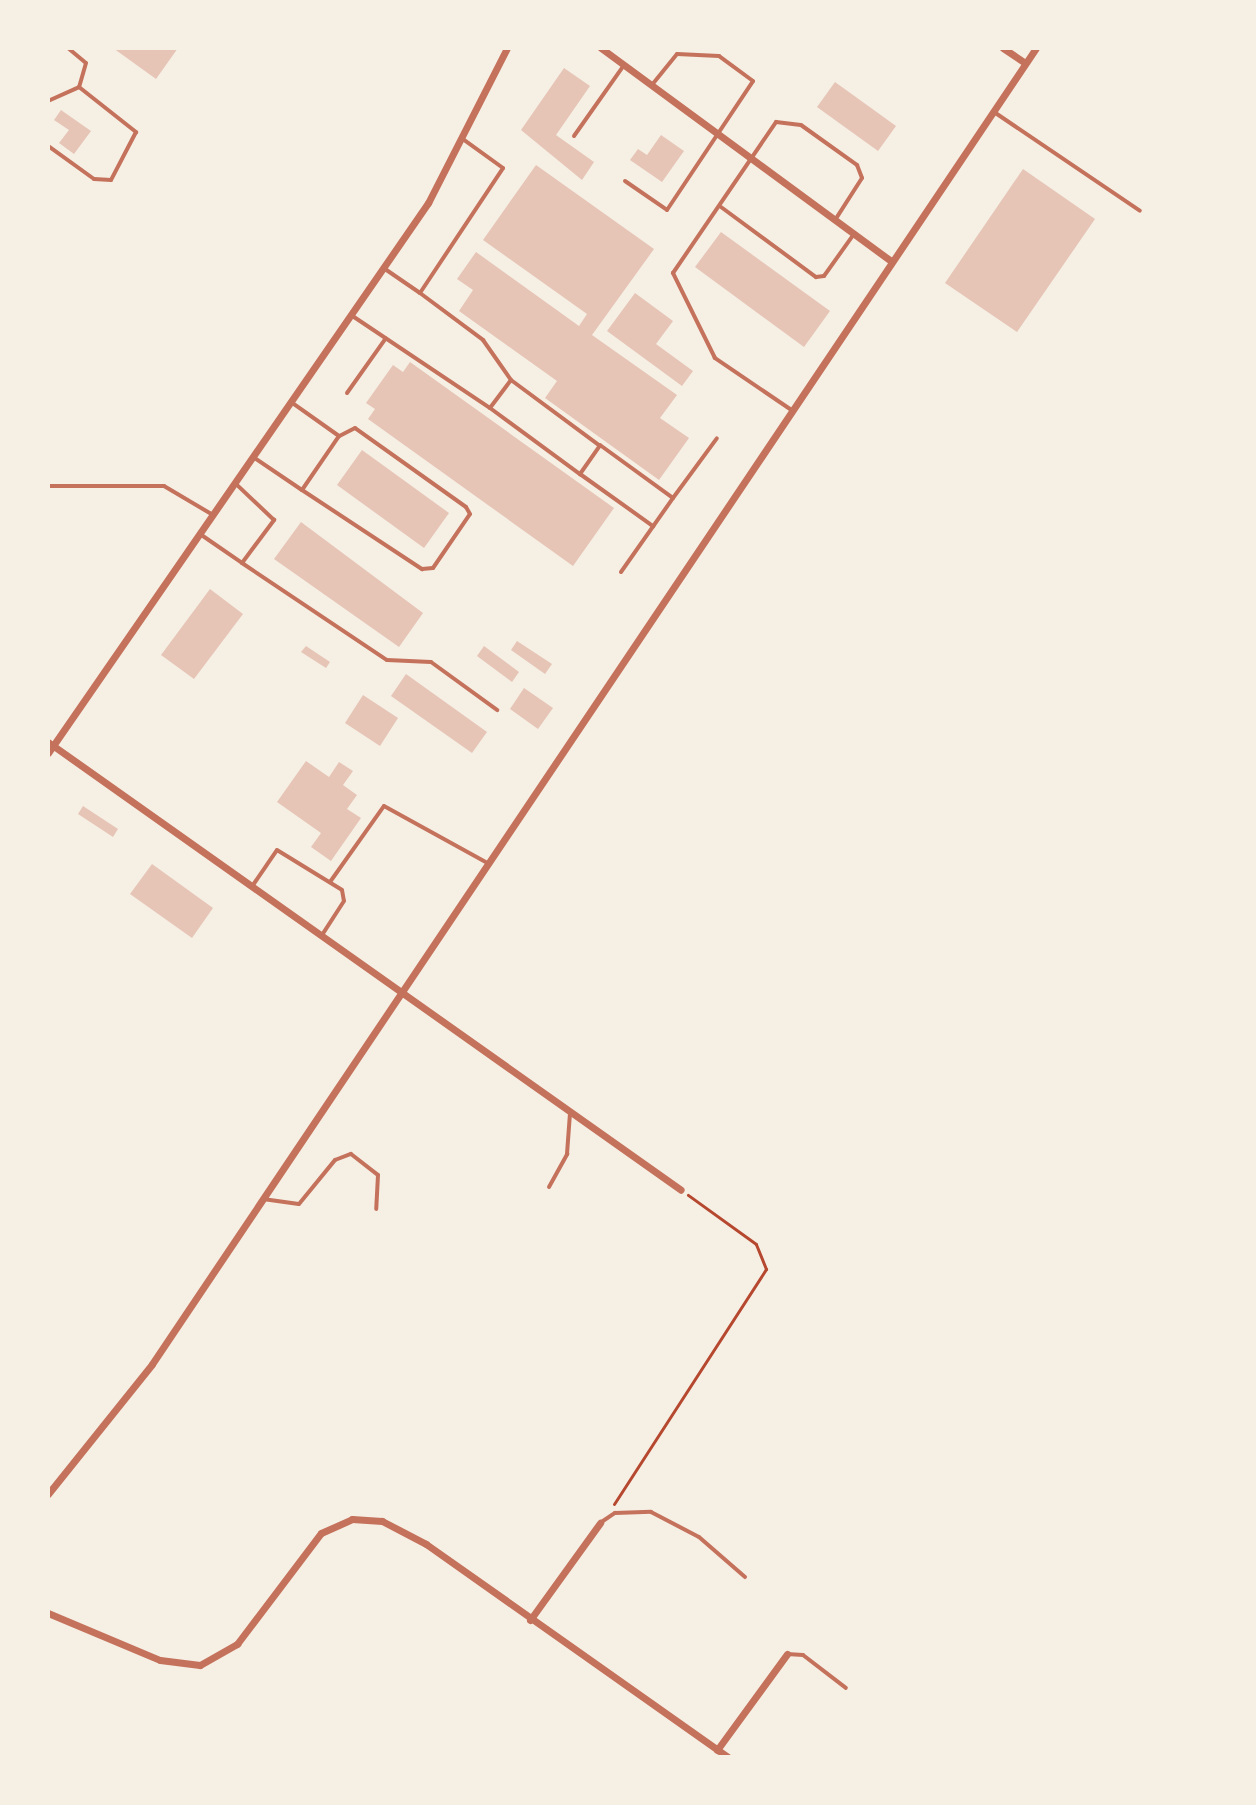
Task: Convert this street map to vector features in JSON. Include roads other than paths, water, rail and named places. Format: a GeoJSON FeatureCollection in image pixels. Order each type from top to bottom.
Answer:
{"type":"FeatureCollection","features":[{"type":"Feature","properties":{"kind":"street"},"geometry":{"type":"LineString","coordinates":[[507,48],[463,139],[383,268],[50,747],[681,1190]]}},
{"type":"Feature","properties":{"kind":"street"},"geometry":{"type":"LineString","coordinates":[[601,48],[890,260]]}},
{"type":"Feature","properties":{"kind":"street"},"geometry":{"type":"LineString","coordinates":[[1003,48],[1025,63]]}},
{"type":"Feature","properties":{"kind":"street"},"geometry":{"type":"LineString","coordinates":[[48,1494],[116,1415],[890,260],[1036,48]]}},
{"type":"Feature","properties":{"kind":"street"},"geometry":{"type":"LineString","coordinates":[[48,1613],[160,1660],[200,1665],[237,1644],[311,1542],[352,1519],[404,1530],[728,1757]]}},
{"type":"Feature","properties":{"kind":"street"},"geometry":{"type":"LineString","coordinates":[[530,1620],[600,1523]]}},
{"type":"Feature","properties":{"kind":"street"},"geometry":{"type":"LineString","coordinates":[[717,1750],[787,1654]]}},
{"type":"Feature","properties":{"kind":"lane"},"geometry":{"type":"LineString","coordinates":[[48,101],[79,87],[86,63],[68,48]]}},
{"type":"Feature","properties":{"kind":"lane"},"geometry":{"type":"LineString","coordinates":[[625,181],[667,210],[753,81],[719,56],[677,54],[652,86]]}},
{"type":"Feature","properties":{"kind":"lane"},"geometry":{"type":"LineString","coordinates":[[574,136],[624,65]]}},
{"type":"Feature","properties":{"kind":"lane"},"geometry":{"type":"LineString","coordinates":[[48,146],[94,179],[111,180],[119,169],[136,132],[79,87]]}},
{"type":"Feature","properties":{"kind":"lane"},"geometry":{"type":"LineString","coordinates":[[992,110],[1140,211]]}},
{"type":"Feature","properties":{"kind":"lane"},"geometry":{"type":"LineString","coordinates":[[790,409],[715,358],[673,273],[755,161],[763,135],[790,119],[842,153],[862,178],[835,220]]}},
{"type":"Feature","properties":{"kind":"lane"},"geometry":{"type":"LineString","coordinates":[[420,293],[503,168],[463,139]]}},
{"type":"Feature","properties":{"kind":"lane"},"geometry":{"type":"LineString","coordinates":[[721,207],[816,277],[824,276],[854,234]]}},
{"type":"Feature","properties":{"kind":"lane"},"geometry":{"type":"LineString","coordinates":[[383,268],[483,340],[511,380],[673,498]]}},
{"type":"Feature","properties":{"kind":"lane"},"geometry":{"type":"LineString","coordinates":[[351,315],[490,408],[653,526]]}},
{"type":"Feature","properties":{"kind":"lane"},"geometry":{"type":"LineString","coordinates":[[347,393],[386,338]]}},
{"type":"Feature","properties":{"kind":"lane"},"geometry":{"type":"LineString","coordinates":[[490,408],[511,380]]}},
{"type":"Feature","properties":{"kind":"lane"},"geometry":{"type":"LineString","coordinates":[[291,402],[339,436]]}},
{"type":"Feature","properties":{"kind":"lane"},"geometry":{"type":"LineString","coordinates":[[253,457],[302,490],[422,569],[433,568],[470,514],[466,507],[355,428],[339,436],[302,490]]}},
{"type":"Feature","properties":{"kind":"lane"},"geometry":{"type":"LineString","coordinates":[[621,572],[717,438]]}},
{"type":"Feature","properties":{"kind":"lane"},"geometry":{"type":"LineString","coordinates":[[580,474],[600,445]]}},
{"type":"Feature","properties":{"kind":"lane"},"geometry":{"type":"LineString","coordinates":[[235,483],[274,520],[242,563]]}},
{"type":"Feature","properties":{"kind":"lane"},"geometry":{"type":"LineString","coordinates":[[48,486],[164,486],[213,515]]}},
{"type":"Feature","properties":{"kind":"lane"},"geometry":{"type":"LineString","coordinates":[[200,534],[387,660],[431,662],[497,710]]}},
{"type":"Feature","properties":{"kind":"lane"},"geometry":{"type":"LineString","coordinates":[[330,882],[384,806],[486,862]]}},
{"type":"Feature","properties":{"kind":"lane"},"geometry":{"type":"LineString","coordinates":[[251,887],[277,850],[330,882],[344,901],[321,937]]}},
{"type":"Feature","properties":{"kind":"lane"},"geometry":{"type":"LineString","coordinates":[[549,1187],[567,1154],[570,1113]]}},
{"type":"Feature","properties":{"kind":"lane"},"geometry":{"type":"LineString","coordinates":[[263,1199],[299,1204],[335,1160],[351,1154],[378,1175],[376,1209]]}},
{"type":"Feature","properties":{"kind":"lane"},"geometry":{"type":"LineString","coordinates":[[600,1523],[615,1513],[651,1512],[699,1537],[745,1577]]}},
{"type":"Feature","properties":{"kind":"lane"},"geometry":{"type":"LineString","coordinates":[[787,1654],[803,1655],[846,1688]]}}]}
